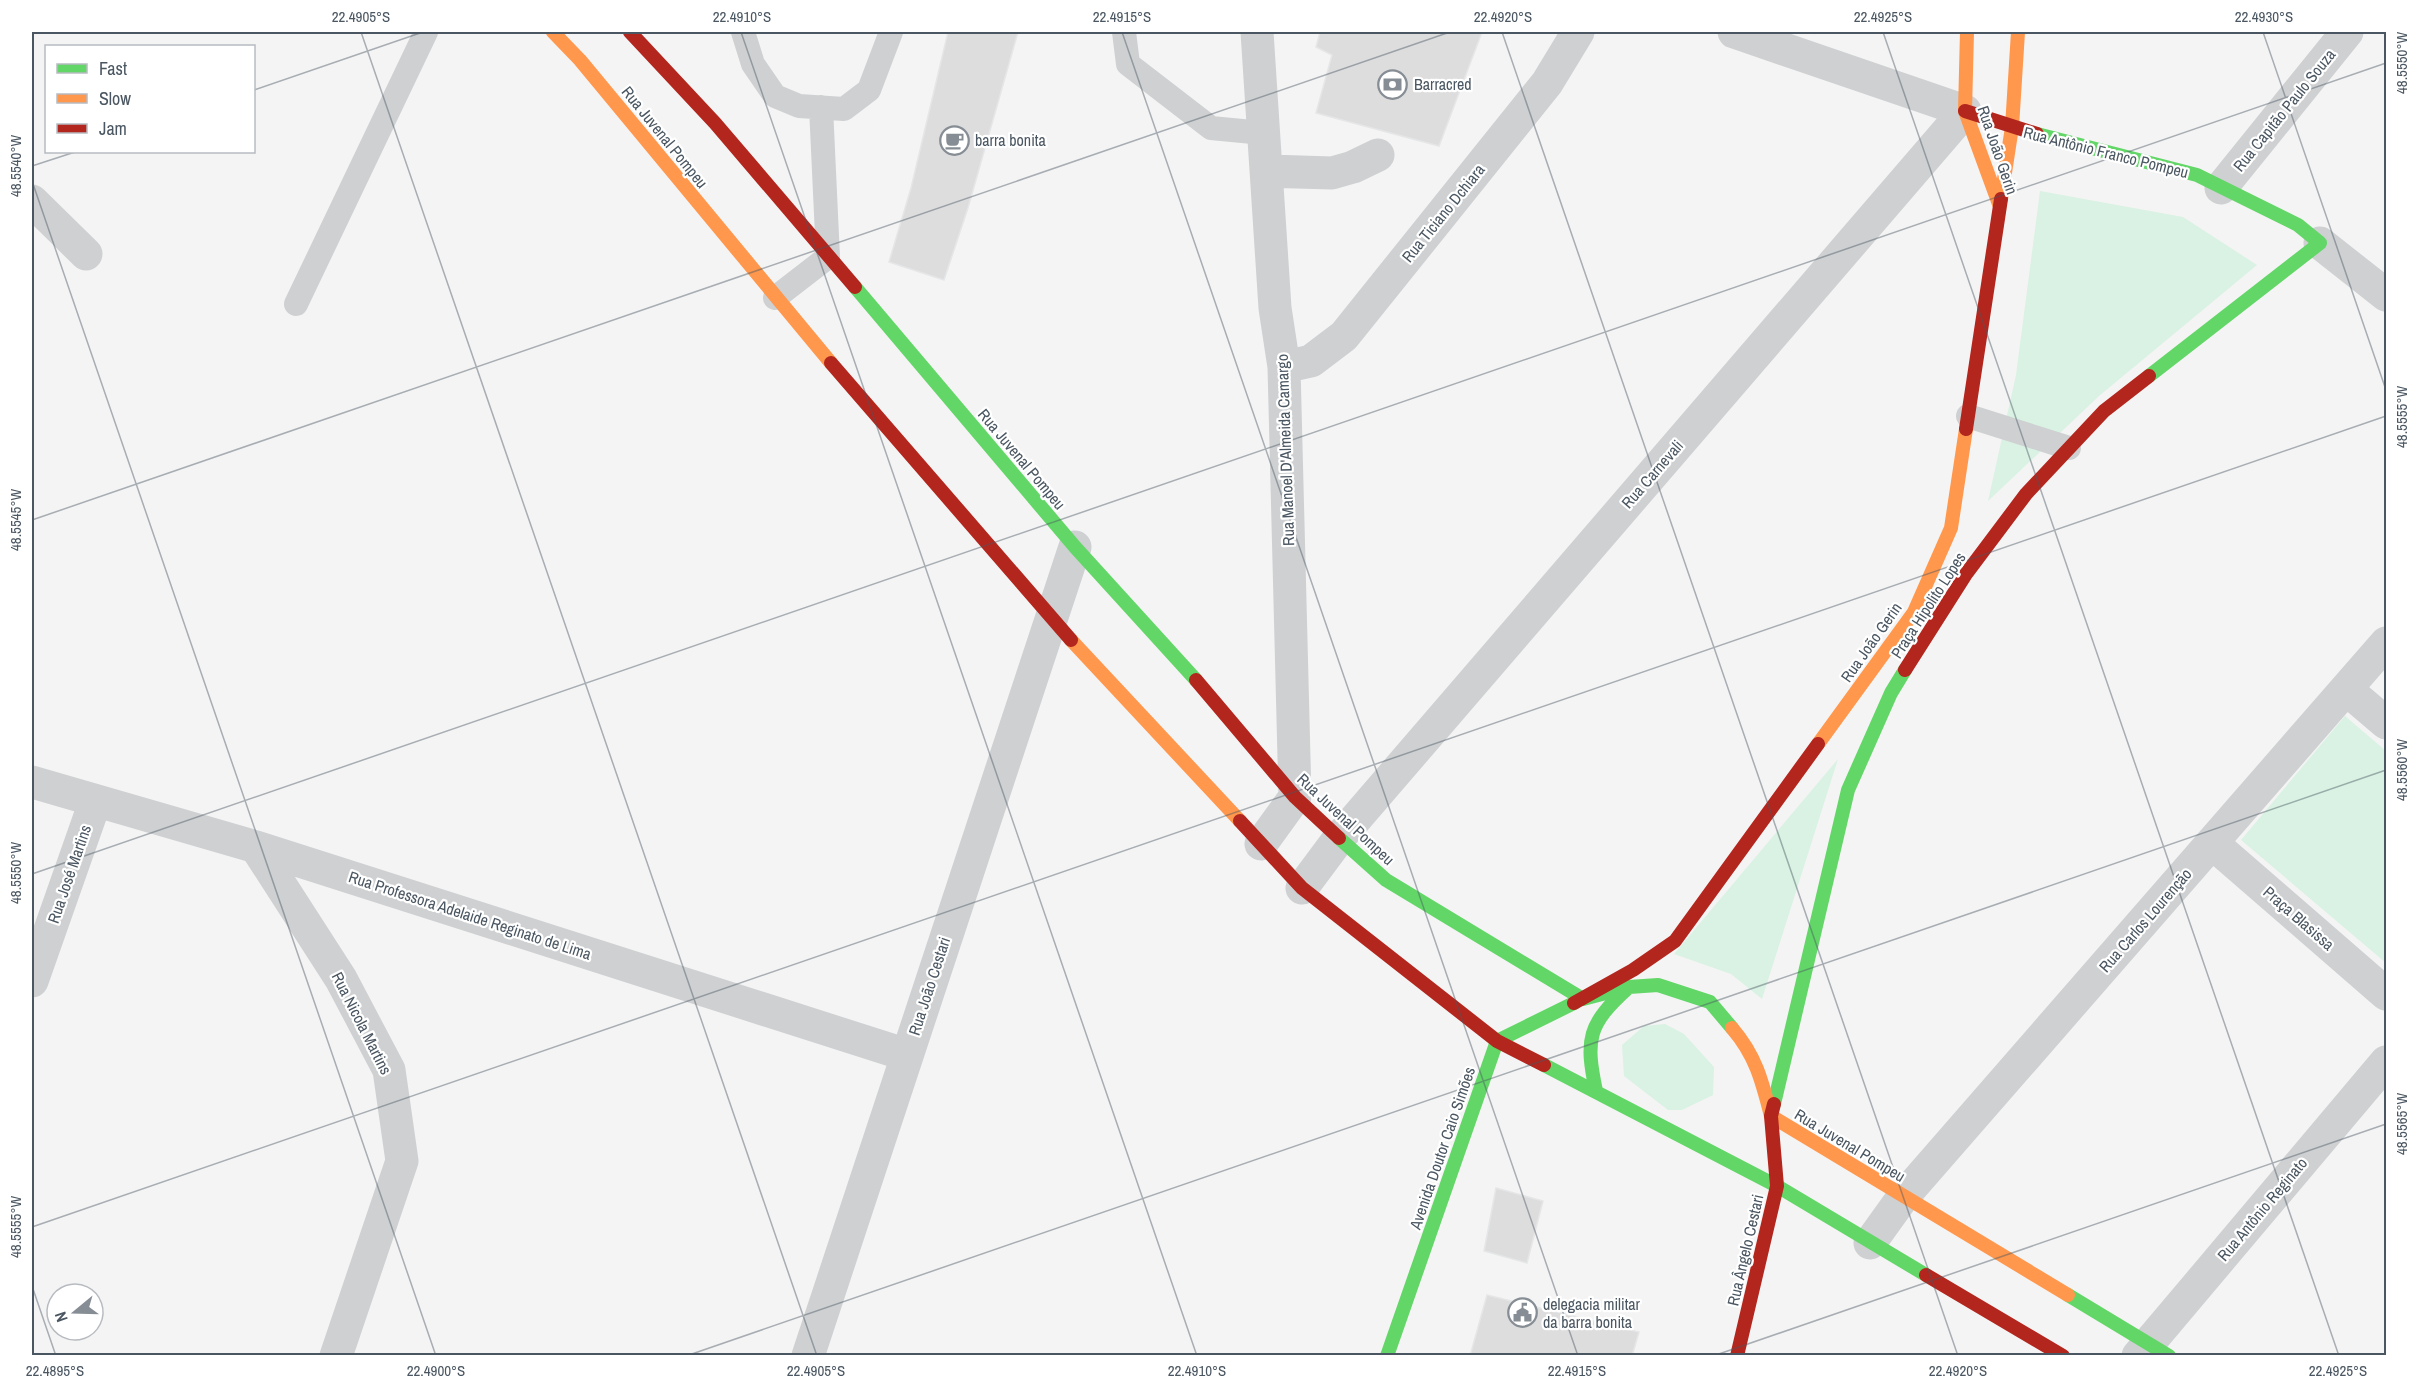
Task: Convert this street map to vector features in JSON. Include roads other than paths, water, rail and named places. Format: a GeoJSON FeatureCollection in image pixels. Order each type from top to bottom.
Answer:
{"type":"FeatureCollection","features":[{"type":"Feature","properties":{"kind":"street","name":"Rua Juvenal Pompeu"},"geometry":{"type":"LineString","coordinates":[[553,32],[580,60],[775,298],[1050,617],[1302,888],[1497,1041],[1777,1186],[2063,1356]]}},
{"type":"Feature","properties":{"kind":"street","name":"Rua Juvenal Pompeu"},"geometry":{"type":"LineString","coordinates":[[630,32],[715,123],[1075,547],[1221,708],[1295,797],[1386,880],[1583,999],[1629,987],[1658,985],[1710,1002],[1747,1045],[1758,1068],[1771,1116],[2152,1351]]}},
{"type":"Feature","properties":{"kind":"street","name":"Rua Ticiano Dchiara"},"geometry":{"type":"LineString","coordinates":[[1284,367],[1311,361],[1344,336],[1547,83],[1578,32]]}},
{"type":"Feature","properties":{"kind":"street","name":"Rua Antônio Franco Pompeu"},"geometry":{"type":"LineString","coordinates":[[1734,32],[2012,128],[2197,175],[2298,225],[2386,295]]}},
{"type":"Feature","properties":{"kind":"street","name":"Rua João Gerin"},"geometry":{"type":"LineString","coordinates":[[1967,32],[1965,111],[2000,206]]}},
{"type":"Feature","properties":{"kind":"street","name":"Rua João Gerin"},"geometry":{"type":"LineString","coordinates":[[1583,999],[1645,964],[1675,941],[1914,612],[1951,528],[2012,128],[2018,32]]}},
{"type":"Feature","properties":{"kind":"street","name":"Rua Capitão Paulo Souza"},"geometry":{"type":"LineString","coordinates":[[2221,188],[2347,32]]}},
{"type":"Feature","properties":{"kind":"street","name":"Rua Manoel D'Almeida Camargo"},"geometry":{"type":"LineString","coordinates":[[1254,33],[1275,308],[1284,367],[1295,797]]}},
{"type":"Feature","properties":{"kind":"street","name":"Rua Carnevali"},"geometry":{"type":"LineString","coordinates":[[1302,888],[1340,837],[1965,111]]}},
{"type":"Feature","properties":{"kind":"street"},"geometry":{"type":"LineString","coordinates":[[1266,171],[1332,172],[1353,167],[1378,155]]}},
{"type":"Feature","properties":{"kind":"street"},"geometry":{"type":"LineString","coordinates":[[32,201],[86,254]]}},
{"type":"Feature","properties":{"kind":"street","name":"Praça Hipolito Lopes"},"geometry":{"type":"LineString","coordinates":[[1771,1116],[1848,790],[1891,693],[1966,574],[2026,494],[2104,411],[2320,243]]}},
{"type":"Feature","properties":{"kind":"street","name":"Rua João Cestari"},"geometry":{"type":"LineString","coordinates":[[808,1356],[1050,617],[1075,547]]}},
{"type":"Feature","properties":{"kind":"street","name":"Rua Carlos Lourenção"},"geometry":{"type":"LineString","coordinates":[[1870,1242],[1903,1197],[2386,643]]}},
{"type":"Feature","properties":{"kind":"street"},"geometry":{"type":"LineString","coordinates":[[2346,689],[2386,723]]}},
{"type":"Feature","properties":{"kind":"street","name":"Rua Professora Adelaide Reginato de Lima"},"geometry":{"type":"LineString","coordinates":[[32,782],[256,847],[906,1055]]}},
{"type":"Feature","properties":{"kind":"street"},"geometry":{"type":"LineString","coordinates":[[1261,844],[1295,797]]}},
{"type":"Feature","properties":{"kind":"street","name":"Rua José Martins"},"geometry":{"type":"LineString","coordinates":[[32,981],[95,802]]}},
{"type":"Feature","properties":{"kind":"street","name":"Praça Blasissa"},"geometry":{"type":"LineString","coordinates":[[2212,843],[2386,994]]}},
{"type":"Feature","properties":{"kind":"street","name":"Rua Nicola Martins"},"geometry":{"type":"LineString","coordinates":[[256,847],[341,979],[389,1070],[402,1161],[336,1356]]}},
{"type":"Feature","properties":{"kind":"street"},"geometry":{"type":"LineString","coordinates":[[1596,1091],[1591,1068],[1591,1040],[1599,1015],[1629,987]]}},
{"type":"Feature","properties":{"kind":"street"},"geometry":{"type":"LineString","coordinates":[[1497,1041],[1583,999]]}},
{"type":"Feature","properties":{"kind":"street","name":"Avenida Doutor Caio Simões"},"geometry":{"type":"LineString","coordinates":[[1387,1356],[1497,1041]]}},
{"type":"Feature","properties":{"kind":"street","name":"Rua Antônio Reginato"},"geometry":{"type":"LineString","coordinates":[[2152,1351],[2386,1062]]}},
{"type":"Feature","properties":{"kind":"street","name":"Rua Ângelo Cestari"},"geometry":{"type":"LineString","coordinates":[[1737,1356],[1777,1186],[1771,1116]]}},
{"type":"Feature","properties":{"kind":"lane"},"geometry":{"type":"LineString","coordinates":[[296,304],[426,32]]}},
{"type":"Feature","properties":{"kind":"lane"},"geometry":{"type":"LineString","coordinates":[[743,32],[753,64],[776,96],[800,106],[844,109],[869,90],[891,32]]}},
{"type":"Feature","properties":{"kind":"lane"},"geometry":{"type":"LineString","coordinates":[[1124,32],[1128,64],[1211,128],[1263,133]]}},
{"type":"Feature","properties":{"kind":"lane"},"geometry":{"type":"LineString","coordinates":[[775,298],[828,257],[821,107]]}},
{"type":"Feature","properties":{"kind":"lane"},"geometry":{"type":"LineString","coordinates":[[1968,416],[2069,448]]}},
{"type":"Feature","properties":{"kind":"place","name":"Barracred"},"geometry":{"type":"Point","coordinates":[1393,84]}},
{"type":"Feature","properties":{"kind":"place","name":"barra bonita"},"geometry":{"type":"Point","coordinates":[954,140]}},
{"type":"Feature","properties":{"kind":"place","name":"delegacia militar da barra bonita"},"geometry":{"type":"Point","coordinates":[1522,1313]}}]}
